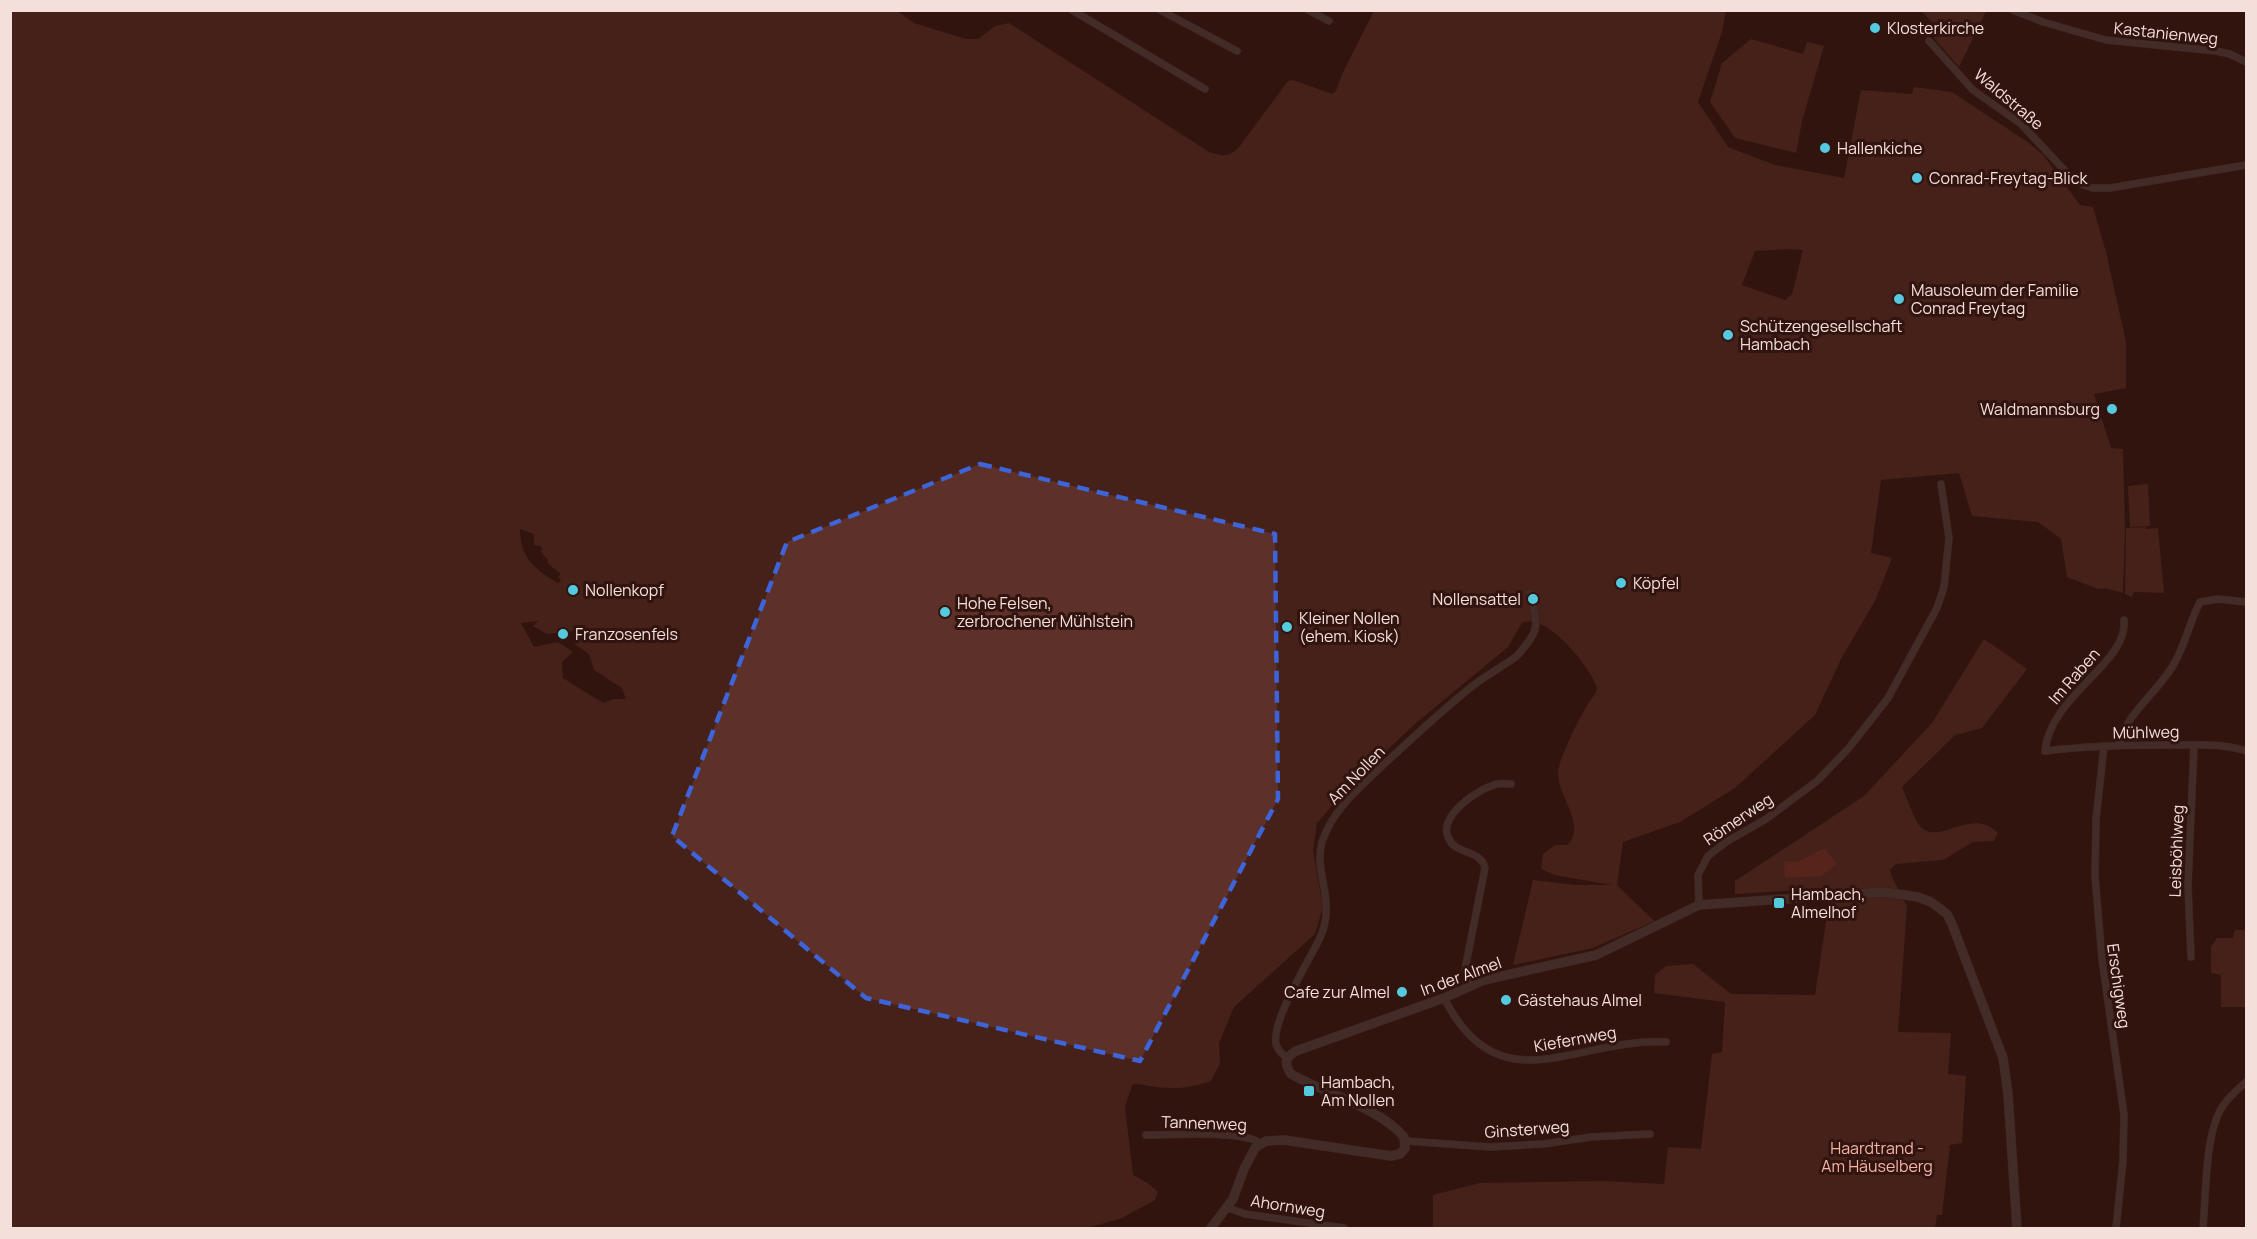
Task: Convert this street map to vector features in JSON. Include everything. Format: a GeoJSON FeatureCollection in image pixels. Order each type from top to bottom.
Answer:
{"type":"FeatureCollection","features":[{"type":"Feature","properties":{"kind":"street"},"geometry":{"type":"LineString","coordinates":[[1072,10],[1205,89]]}},
{"type":"Feature","properties":{"kind":"street"},"geometry":{"type":"LineString","coordinates":[[1160,10],[1238,51]]}},
{"type":"Feature","properties":{"kind":"street"},"geometry":{"type":"LineString","coordinates":[[1308,10],[1329,21]]}},
{"type":"Feature","properties":{"kind":"street","name":"Kastanienweg"},"geometry":{"type":"LineString","coordinates":[[2013,10],[2043,22],[2106,40],[2216,51],[2230,54],[2247,62]]}},
{"type":"Feature","properties":{"kind":"street","name":"Waldstraße"},"geometry":{"type":"LineString","coordinates":[[1929,41],[1973,90],[2021,124],[2070,176],[2081,184],[2093,188],[2110,188],[2247,165]]}},
{"type":"Feature","properties":{"kind":"street","name":"Römerweg"},"geometry":{"type":"LineString","coordinates":[[1699,905],[1698,874],[1708,856],[1717,848],[1766,819],[1817,781],[1856,739],[1888,698],[1937,608],[1944,587],[1948,567],[1949,538],[1941,484]]}},
{"type":"Feature","properties":{"kind":"street","name":"Am Nollen"},"geometry":{"type":"LineString","coordinates":[[1287,1058],[1277,1047],[1276,1034],[1285,1008],[1324,926],[1327,902],[1321,867],[1321,846],[1332,819],[1350,797],[1461,695],[1517,656],[1537,628],[1530,593]]}},
{"type":"Feature","properties":{"kind":"street"},"geometry":{"type":"LineString","coordinates":[[2119,745],[2125,725],[2176,661],[2200,602],[2218,599],[2247,602]]}},
{"type":"Feature","properties":{"kind":"street","name":"Im Raben"},"geometry":{"type":"LineString","coordinates":[[2045,751],[2052,724],[2065,704],[2099,670],[2113,652],[2122,637],[2124,620]]}},
{"type":"Feature","properties":{"kind":"street","name":"Mühlweg"},"geometry":{"type":"LineString","coordinates":[[2045,751],[2119,745],[2194,745],[2229,747],[2247,751]]}},
{"type":"Feature","properties":{"kind":"street","name":"Leisböhlweg"},"geometry":{"type":"LineString","coordinates":[[2191,957],[2188,885],[2194,745]]}},
{"type":"Feature","properties":{"kind":"street","name":"Erschigweg"},"geometry":{"type":"LineString","coordinates":[[2104,746],[2096,819],[2095,876],[2102,959],[2124,1115],[2124,1153],[2116,1228]]}},
{"type":"Feature","properties":{"kind":"street"},"geometry":{"type":"LineString","coordinates":[[1468,987],[1465,969],[1485,868],[1477,855],[1459,849],[1450,842],[1447,835],[1447,823],[1460,807],[1481,791],[1499,783],[1511,784]]}},
{"type":"Feature","properties":{"kind":"street"},"geometry":{"type":"LineString","coordinates":[[1699,905],[1883,891],[1918,897],[1940,907],[1947,914],[2003,1058],[2008,1094],[2017,1228]]}},
{"type":"Feature","properties":{"kind":"street","name":"In der Almel"},"geometry":{"type":"LineString","coordinates":[[1287,1058],[1304,1047],[1444,998],[1500,975],[1596,955],[1699,905]]}},
{"type":"Feature","properties":{"kind":"street","name":"Kiefernweg"},"geometry":{"type":"LineString","coordinates":[[1444,998],[1453,1016],[1469,1037],[1493,1053],[1508,1058],[1535,1061],[1634,1041],[1666,1042]]}},
{"type":"Feature","properties":{"kind":"street"},"geometry":{"type":"LineString","coordinates":[[1211,1228],[1228,1208],[1251,1155],[1260,1143],[1284,1140],[1391,1155],[1402,1152],[1405,1148],[1406,1141],[1394,1127],[1291,1074],[1286,1065],[1287,1058]]}},
{"type":"Feature","properties":{"kind":"street"},"geometry":{"type":"LineString","coordinates":[[2203,1228],[2215,1121],[2225,1102],[2247,1082]]}},
{"type":"Feature","properties":{"kind":"street","name":"Ginsterweg"},"geometry":{"type":"LineString","coordinates":[[1406,1141],[1490,1147],[1543,1144],[1614,1135],[1650,1134]]}},
{"type":"Feature","properties":{"kind":"street","name":"Tannenweg"},"geometry":{"type":"LineString","coordinates":[[1146,1135],[1238,1136],[1255,1139],[1260,1143]]}},
{"type":"Feature","properties":{"kind":"street","name":"Ahornweg"},"geometry":{"type":"LineString","coordinates":[[1228,1208],[1245,1214],[1344,1228]]}},
{"type":"Feature","properties":{"kind":"highlighted area"},"geometry":{"type":"Polygon","coordinates":[[[980,464],[1275,534],[1278,799],[1140,1061],[866,998],[672,836],[787,542],[980,464]]]}},
{"type":"Feature","properties":{"kind":"green space"},"geometry":{"type":"Polygon","coordinates":[[[896,10],[914,23],[966,39],[978,39],[995,26],[1009,23],[1209,152],[1225,155],[1239,147],[1288,81],[1293,80],[1332,94],[1336,91],[1343,72],[1374,11],[1726,11],[1722,32],[1698,102],[1728,147],[1775,165],[1844,178],[1861,90],[1912,94],[1914,87],[1952,92],[2029,143],[2044,156],[2080,205],[2093,207],[2106,252],[2126,342],[2126,388],[2094,394],[2111,448],[2123,449],[2125,529],[2123,593],[2105,588],[2098,589],[2067,577],[2061,539],[2038,522],[1972,516],[1959,473],[1881,480],[1871,553],[1892,558],[1875,601],[1842,657],[1815,715],[1735,788],[1680,822],[1623,842],[1617,885],[1654,921],[1593,948],[1513,965],[1533,880],[1575,885],[1612,885],[1554,875],[1541,869],[1543,854],[1555,845],[1567,845],[1573,837],[1573,819],[1562,790],[1558,771],[1562,756],[1597,688],[1580,659],[1561,638],[1541,624],[1522,623],[1508,647],[1416,723],[1348,787],[1317,823],[1313,850],[1323,907],[1315,934],[1234,1007],[1219,1043],[1220,1063],[1211,1081],[1174,1088],[1132,1085],[1125,1107],[1133,1175],[1158,1192],[1155,1200],[1122,1218],[1087,1228],[11,1228],[10,11],[896,10]],[[1803,250],[1755,251],[1742,285],[1785,300],[1792,294],[1803,250]],[[520,529],[521,539],[530,562],[558,583],[561,581],[558,576],[561,575],[547,562],[548,560],[541,552],[542,547],[534,545],[534,534],[520,529]],[[538,621],[521,623],[534,647],[558,642],[573,652],[562,662],[563,678],[603,703],[613,699],[626,699],[622,688],[594,670],[589,654],[575,644],[573,631],[547,634],[533,626],[538,621]]]}},
{"type":"Feature","properties":{"kind":"green space"},"geometry":{"type":"Polygon","coordinates":[[[1921,11],[1986,11],[1959,67],[1934,38],[1940,30],[1921,11]]]}},
{"type":"Feature","properties":{"kind":"green space"},"geometry":{"type":"Polygon","coordinates":[[[1751,39],[1803,54],[1807,42],[1824,46],[1802,121],[1796,153],[1735,138],[1710,102],[1722,63],[1751,39]]]}},
{"type":"Feature","properties":{"kind":"green space"},"geometry":{"type":"Polygon","coordinates":[[[2148,484],[2150,526],[2130,527],[2128,486],[2148,484]]]}},
{"type":"Feature","properties":{"kind":"green space"},"geometry":{"type":"Polygon","coordinates":[[[2146,527],[2146,529],[2158,528],[2164,593],[2134,592],[2132,597],[2125,594],[2126,528],[2146,527]]]}},
{"type":"Feature","properties":{"kind":"green space","name":"Haardtrand - Am Häuselberg"},"geometry":{"type":"Polygon","coordinates":[[[1984,639],[2027,669],[1982,728],[1955,735],[1902,787],[1917,822],[1924,830],[1943,831],[1976,823],[1987,825],[1998,833],[1994,841],[1973,842],[1943,860],[1896,864],[1890,870],[1907,906],[1898,1032],[1951,1033],[1948,1074],[1966,1076],[1962,1143],[1950,1145],[1942,1215],[1937,1215],[1935,1228],[1433,1228],[1433,1195],[1480,1183],[1603,1181],[1664,1184],[1668,1147],[1701,1149],[1712,1054],[1722,1052],[1725,1002],[1654,993],[1655,975],[1666,966],[1693,964],[1731,994],[1815,995],[1831,888],[1735,894],[1735,881],[1864,796],[1932,723],[1984,639]]]}},
{"type":"Feature","properties":{"kind":"green space"},"geometry":{"type":"Polygon","coordinates":[[[2235,930],[2246,930],[2246,1007],[2221,1007],[2221,975],[2211,973],[2211,947],[2217,938],[2233,938],[2235,930]]]}},
{"type":"Feature","properties":{"kind":"shaded area"},"geometry":{"type":"Polygon","coordinates":[[[1824,848],[1837,864],[1821,876],[1785,878],[1784,861],[1797,862],[1824,848]]]}},
{"type":"Feature","properties":{"kind":"place","name":"Klosterkirche"},"geometry":{"type":"Point","coordinates":[1875,28]}},
{"type":"Feature","properties":{"kind":"place","name":"Hallenkiche"},"geometry":{"type":"Point","coordinates":[1825,148]}},
{"type":"Feature","properties":{"kind":"place","name":"Conrad-Freytag-Blick"},"geometry":{"type":"Point","coordinates":[1917,178]}},
{"type":"Feature","properties":{"kind":"place","name":"Mausoleum der Familie Conrad Freytag"},"geometry":{"type":"Point","coordinates":[1899,299]}},
{"type":"Feature","properties":{"kind":"place","name":"Schützengesellschaft Hambach"},"geometry":{"type":"Point","coordinates":[1728,335]}},
{"type":"Feature","properties":{"kind":"place","name":"Waldmannsburg"},"geometry":{"type":"Point","coordinates":[2112,409]}},
{"type":"Feature","properties":{"kind":"place","name":"Köpfel"},"geometry":{"type":"Point","coordinates":[1621,583]}},
{"type":"Feature","properties":{"kind":"place","name":"Nollenkopf"},"geometry":{"type":"Point","coordinates":[573,590]}},
{"type":"Feature","properties":{"kind":"place","name":"Nollensattel"},"geometry":{"type":"Point","coordinates":[1533,599]}},
{"type":"Feature","properties":{"kind":"place","name":"Hohe Felsen, zerbrochener Mühlstein"},"geometry":{"type":"Point","coordinates":[945,612]}},
{"type":"Feature","properties":{"kind":"place","name":"Kleiner Nollen (ehem. Kiosk)"},"geometry":{"type":"Point","coordinates":[1287,627]}},
{"type":"Feature","properties":{"kind":"place","name":"Franzosenfels"},"geometry":{"type":"Point","coordinates":[563,634]}},
{"type":"Feature","properties":{"kind":"place","name":"Hambach, Almelhof"},"geometry":{"type":"Point","coordinates":[1779,903]}},
{"type":"Feature","properties":{"kind":"place","name":"Cafe zur Almel"},"geometry":{"type":"Point","coordinates":[1402,992]}},
{"type":"Feature","properties":{"kind":"place","name":"Gästehaus Almel"},"geometry":{"type":"Point","coordinates":[1506,1000]}},
{"type":"Feature","properties":{"kind":"place","name":"Hambach, Am Nollen"},"geometry":{"type":"Point","coordinates":[1309,1091]}}]}
